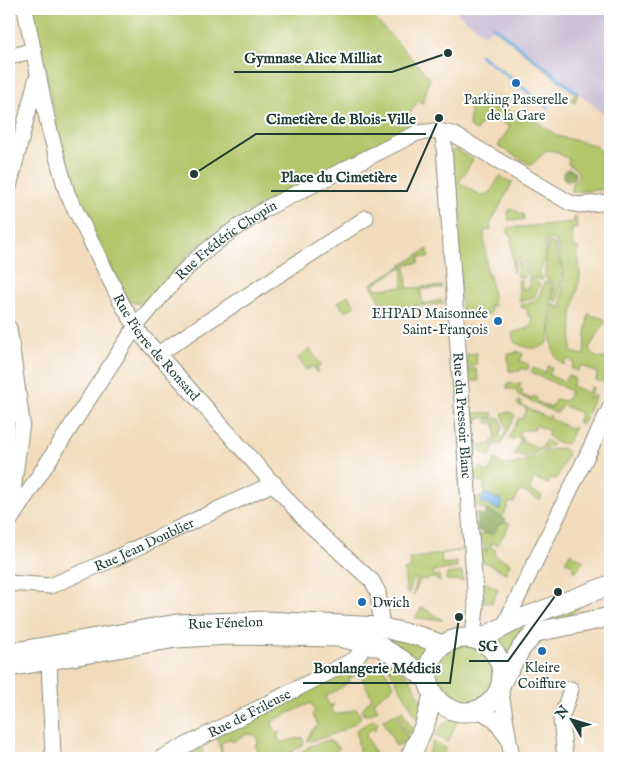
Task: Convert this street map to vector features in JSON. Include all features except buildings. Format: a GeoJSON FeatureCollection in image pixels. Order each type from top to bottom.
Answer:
{"type":"FeatureCollection","features":[{"type":"Feature","properties":{"kind":"main road"},"geometry":{"type":"LineString","coordinates":[[475,639],[526,617],[610,586]]}},
{"type":"Feature","properties":{"kind":"main road"},"geometry":{"type":"LineString","coordinates":[[569,624],[610,586]]}},
{"type":"Feature","properties":{"kind":"main road"},"geometry":{"type":"LineString","coordinates":[[430,688],[439,702],[454,711],[478,710],[487,705],[528,639],[536,632],[610,617]]}},
{"type":"Feature","properties":{"kind":"main road","name":"Rue Fénelon"},"geometry":{"type":"LineString","coordinates":[[9,652],[177,624],[266,621],[373,635],[430,688]]}},
{"type":"Feature","properties":{"kind":"main road","name":"Rue Fénelon"},"geometry":{"type":"LineString","coordinates":[[9,667],[176,638],[211,636],[373,635],[422,637],[442,645]]}},
{"type":"Feature","properties":{"kind":"main road"},"geometry":{"type":"LineString","coordinates":[[410,758],[427,718],[430,661],[442,645],[456,638],[475,639],[489,646],[497,656],[502,668],[501,684]]}},
{"type":"Feature","properties":{"kind":"main road"},"geometry":{"type":"LineString","coordinates":[[422,758],[438,724],[454,711]]}},
{"type":"Feature","properties":{"kind":"street","name":"Rue Pierre de Ronsard"},"geometry":{"type":"LineString","coordinates":[[25,9],[46,112],[67,193],[120,300],[136,326],[158,354],[308,522],[372,581],[378,592],[381,614],[373,635]]}},
{"type":"Feature","properties":{"kind":"street"},"geometry":{"type":"LineString","coordinates":[[9,57],[34,50]]}},
{"type":"Feature","properties":{"kind":"street"},"geometry":{"type":"LineString","coordinates":[[9,187],[35,89],[37,66]]}},
{"type":"Feature","properties":{"kind":"street"},"geometry":{"type":"LineString","coordinates":[[28,115],[34,111],[46,112]]}},
{"type":"Feature","properties":{"kind":"street","name":"Rue Frédéric Chopin"},"geometry":{"type":"LineString","coordinates":[[10,519],[136,326],[198,257],[267,208],[404,137],[429,131],[443,132]]}},
{"type":"Feature","properties":{"kind":"street"},"geometry":{"type":"LineString","coordinates":[[443,132],[454,134],[570,203],[579,205],[610,202]]}},
{"type":"Feature","properties":{"kind":"street","name":"Rue du Pressoir Blanc"},"geometry":{"type":"LineString","coordinates":[[443,132],[476,606],[475,639]]}},
{"type":"Feature","properties":{"kind":"street"},"geometry":{"type":"LineString","coordinates":[[158,354],[366,218]]}},
{"type":"Feature","properties":{"kind":"street"},"geometry":{"type":"LineString","coordinates":[[9,328],[22,422],[10,519]]}},
{"type":"Feature","properties":{"kind":"street"},"geometry":{"type":"LineString","coordinates":[[504,626],[610,408]]}},
{"type":"Feature","properties":{"kind":"street","name":"Rue Jean Doublier"},"geometry":{"type":"LineString","coordinates":[[9,583],[50,586],[111,560],[274,483]]}},
{"type":"Feature","properties":{"kind":"street"},"geometry":{"type":"LineString","coordinates":[[526,584],[526,617]]}},
{"type":"Feature","properties":{"kind":"street","name":"Rue de Frileuse"},"geometry":{"type":"LineString","coordinates":[[162,758],[355,659],[373,635]]}},
{"type":"Feature","properties":{"kind":"street"},"geometry":{"type":"LineString","coordinates":[[49,661],[53,758]]}},
{"type":"Feature","properties":{"kind":"street"},"geometry":{"type":"LineString","coordinates":[[501,684],[512,758]]}},
{"type":"Feature","properties":{"kind":"street"},"geometry":{"type":"LineString","coordinates":[[564,758],[561,718],[571,689]]}},
{"type":"Feature","properties":{"kind":"street"},"geometry":{"type":"LineString","coordinates":[[478,710],[497,722],[509,741]]}},
{"type":"Feature","properties":{"kind":"shaded area"},"geometry":{"type":"Polygon","coordinates":[[[453,9],[610,9],[610,119],[494,26],[485,35],[453,9]]]}},
{"type":"Feature","properties":{"kind":"green space"},"geometry":{"type":"Polygon","coordinates":[[[33,9],[366,9],[430,78],[423,103],[418,101],[409,114],[413,121],[403,131],[240,216],[195,247],[143,304],[129,302],[76,197],[62,152],[33,9]]]}},
{"type":"Feature","properties":{"kind":"green space"},"geometry":{"type":"Polygon","coordinates":[[[493,25],[578,93],[575,103],[571,100],[576,94],[492,27],[493,25]]]}},
{"type":"Feature","properties":{"kind":"green space"},"geometry":{"type":"Polygon","coordinates":[[[489,97],[522,120],[527,115],[557,136],[594,145],[601,151],[600,153],[610,157],[610,189],[572,192],[572,183],[576,181],[579,175],[576,169],[568,164],[569,159],[554,151],[547,150],[531,165],[498,146],[510,127],[487,114],[476,131],[469,127],[470,111],[467,99],[489,97]]]}},
{"type":"Feature","properties":{"kind":"green space"},"geometry":{"type":"Polygon","coordinates":[[[455,149],[473,160],[459,182],[483,197],[486,193],[489,195],[500,176],[510,182],[513,181],[490,225],[491,230],[484,231],[487,275],[490,275],[494,307],[490,304],[490,314],[462,316],[450,153],[455,149]]]}},
{"type":"Feature","properties":{"kind":"green space"},"geometry":{"type":"Polygon","coordinates":[[[569,169],[575,175],[569,181],[563,175],[569,169]]]}},
{"type":"Feature","properties":{"kind":"green space"},"geometry":{"type":"Polygon","coordinates":[[[511,209],[523,214],[524,220],[509,220],[508,211],[511,209]]]}},
{"type":"Feature","properties":{"kind":"green space"},"geometry":{"type":"Polygon","coordinates":[[[576,216],[577,228],[572,229],[573,247],[578,247],[580,277],[572,314],[571,352],[584,355],[588,314],[604,319],[605,323],[589,348],[596,357],[607,359],[610,352],[610,364],[602,382],[596,380],[597,373],[581,365],[578,371],[571,369],[574,362],[567,359],[564,365],[558,360],[552,346],[554,304],[558,304],[558,308],[561,308],[564,273],[557,242],[551,239],[546,242],[545,259],[540,272],[543,279],[532,277],[540,285],[534,297],[520,302],[518,280],[522,280],[523,289],[529,288],[529,273],[525,262],[518,259],[515,261],[513,273],[511,234],[508,234],[508,228],[574,222],[574,217],[576,216]]]}},
{"type":"Feature","properties":{"kind":"green space"},"geometry":{"type":"Polygon","coordinates":[[[549,242],[555,244],[562,274],[558,301],[554,301],[552,281],[545,278],[549,242]]]}},
{"type":"Feature","properties":{"kind":"green space"},"geometry":{"type":"Polygon","coordinates":[[[428,249],[429,257],[419,257],[419,263],[406,264],[407,288],[442,286],[442,288],[421,289],[422,304],[442,300],[443,304],[384,308],[371,284],[428,249]],[[403,266],[373,285],[376,289],[403,287],[403,266]]]}},
{"type":"Feature","properties":{"kind":"green space"},"geometry":{"type":"Polygon","coordinates":[[[518,262],[523,264],[526,274],[525,278],[517,276],[518,262]]]}},
{"type":"Feature","properties":{"kind":"green space"},"geometry":{"type":"Polygon","coordinates":[[[549,281],[552,292],[549,341],[537,348],[514,342],[512,333],[531,327],[532,318],[528,315],[527,309],[521,307],[521,304],[534,301],[539,295],[544,282],[549,281]]]}},
{"type":"Feature","properties":{"kind":"green space"},"geometry":{"type":"Polygon","coordinates":[[[348,295],[355,306],[345,312],[338,302],[348,295]]]}},
{"type":"Feature","properties":{"kind":"green space"},"geometry":{"type":"Polygon","coordinates":[[[310,349],[321,365],[317,368],[317,373],[313,366],[306,370],[298,358],[310,349]]]}},
{"type":"Feature","properties":{"kind":"green space"},"geometry":{"type":"Polygon","coordinates":[[[516,351],[523,354],[520,361],[529,365],[527,370],[521,368],[520,371],[509,371],[508,354],[516,353],[516,351]]]}},
{"type":"Feature","properties":{"kind":"green space"},"geometry":{"type":"Polygon","coordinates":[[[477,353],[476,366],[467,366],[467,354],[477,353]]]}},
{"type":"Feature","properties":{"kind":"green space"},"geometry":{"type":"Polygon","coordinates":[[[548,366],[552,368],[549,375],[564,382],[568,375],[575,379],[572,386],[588,393],[591,387],[594,387],[588,399],[596,395],[582,424],[577,422],[581,413],[562,405],[556,413],[518,395],[516,389],[507,389],[507,384],[521,383],[519,388],[523,390],[521,394],[531,399],[533,396],[537,398],[536,401],[551,408],[556,399],[566,401],[571,391],[531,372],[533,368],[545,373],[548,366]]]}},
{"type":"Feature","properties":{"kind":"green space"},"geometry":{"type":"Polygon","coordinates":[[[467,369],[476,369],[479,381],[469,381],[467,369]]]}},
{"type":"Feature","properties":{"kind":"green space"},"geometry":{"type":"Polygon","coordinates":[[[519,401],[522,403],[521,405],[548,418],[550,415],[551,419],[572,429],[575,427],[567,444],[555,442],[548,436],[549,431],[536,425],[534,430],[521,430],[518,434],[522,436],[521,440],[516,437],[513,440],[509,438],[519,418],[522,419],[527,409],[517,404],[519,401]]]}},
{"type":"Feature","properties":{"kind":"green space"},"geometry":{"type":"Polygon","coordinates":[[[511,412],[515,416],[501,445],[496,443],[490,456],[472,448],[470,425],[472,425],[474,445],[492,444],[492,440],[496,439],[495,423],[487,423],[487,419],[500,418],[503,426],[499,435],[503,438],[507,428],[502,413],[511,412]]]}},
{"type":"Feature","properties":{"kind":"green space"},"geometry":{"type":"Polygon","coordinates":[[[469,413],[493,413],[493,417],[470,419],[469,413]]]}},
{"type":"Feature","properties":{"kind":"green space"},"geometry":{"type":"Polygon","coordinates":[[[521,440],[540,449],[546,440],[553,445],[525,457],[514,455],[521,440]]]}},
{"type":"Feature","properties":{"kind":"green space"},"geometry":{"type":"Polygon","coordinates":[[[563,448],[568,454],[557,478],[550,479],[548,484],[534,478],[529,490],[542,496],[540,500],[520,490],[514,503],[510,502],[502,518],[476,505],[475,497],[482,498],[485,490],[483,489],[485,484],[474,479],[475,472],[480,467],[489,472],[495,459],[499,461],[498,463],[513,464],[546,451],[563,448]]]}},
{"type":"Feature","properties":{"kind":"green space"},"geometry":{"type":"Polygon","coordinates":[[[487,510],[506,520],[503,524],[498,525],[493,534],[489,532],[487,534],[478,530],[477,513],[484,516],[487,510]]]}},
{"type":"Feature","properties":{"kind":"green space"},"geometry":{"type":"Polygon","coordinates":[[[505,522],[510,524],[498,545],[492,543],[490,547],[496,550],[494,555],[510,563],[506,573],[480,560],[479,548],[487,552],[482,539],[478,536],[484,533],[493,534],[498,525],[505,522]]]}},
{"type":"Feature","properties":{"kind":"green space"},"geometry":{"type":"Polygon","coordinates":[[[461,550],[441,554],[442,564],[457,562],[457,568],[433,571],[433,576],[439,575],[440,582],[434,578],[420,580],[413,596],[417,579],[413,579],[409,594],[406,592],[404,570],[411,567],[410,559],[461,550]]]}},
{"type":"Feature","properties":{"kind":"green space"},"geometry":{"type":"Polygon","coordinates":[[[570,553],[584,561],[575,572],[572,570],[574,566],[565,561],[570,553]]]}},
{"type":"Feature","properties":{"kind":"green space"},"geometry":{"type":"Polygon","coordinates":[[[462,572],[463,581],[446,580],[447,574],[462,572]]]}},
{"type":"Feature","properties":{"kind":"green space"},"geometry":{"type":"Polygon","coordinates":[[[482,581],[498,589],[492,603],[483,601],[482,581]]]}},
{"type":"Feature","properties":{"kind":"green space"},"geometry":{"type":"Polygon","coordinates":[[[584,603],[569,616],[551,621],[549,614],[584,603]]]}},
{"type":"Feature","properties":{"kind":"green space"},"geometry":{"type":"Polygon","coordinates":[[[422,607],[443,620],[415,618],[422,607]]]}},
{"type":"Feature","properties":{"kind":"green space"},"geometry":{"type":"Polygon","coordinates":[[[522,623],[520,641],[507,663],[496,641],[522,623]]]}},
{"type":"Feature","properties":{"kind":"green space"},"geometry":{"type":"Polygon","coordinates":[[[384,637],[430,644],[421,667],[381,639],[384,637]]]}},
{"type":"Feature","properties":{"kind":"green space"},"geometry":{"type":"Polygon","coordinates":[[[458,645],[470,645],[481,650],[489,658],[494,669],[492,687],[481,700],[470,705],[458,705],[447,700],[439,692],[434,681],[434,669],[439,658],[447,650],[458,645]]]}},
{"type":"Feature","properties":{"kind":"green space"},"geometry":{"type":"Polygon","coordinates":[[[391,661],[409,677],[424,705],[421,725],[386,663],[391,661]]]}},
{"type":"Feature","properties":{"kind":"green space"},"geometry":{"type":"Polygon","coordinates":[[[356,665],[361,676],[358,674],[349,678],[350,682],[325,697],[330,706],[334,704],[331,708],[335,715],[357,709],[361,717],[352,725],[328,736],[307,741],[311,731],[318,725],[312,714],[315,712],[311,703],[274,720],[272,724],[276,733],[281,733],[277,735],[281,743],[302,737],[304,744],[289,754],[257,758],[260,755],[255,745],[259,743],[254,734],[250,735],[249,733],[232,742],[230,738],[221,743],[223,758],[216,736],[356,665]]]}},
{"type":"Feature","properties":{"kind":"green space"},"geometry":{"type":"Polygon","coordinates":[[[382,665],[394,686],[374,702],[378,710],[368,715],[364,715],[362,709],[372,698],[361,676],[382,665]]]}},
{"type":"Feature","properties":{"kind":"green space"},"geometry":{"type":"Polygon","coordinates":[[[402,710],[413,731],[408,734],[397,713],[402,710]]]}},
{"type":"Feature","properties":{"kind":"green space"},"geometry":{"type":"Polygon","coordinates":[[[395,714],[409,740],[396,746],[383,720],[395,714]]]}},
{"type":"Feature","properties":{"kind":"green space"},"geometry":{"type":"Polygon","coordinates":[[[374,719],[378,724],[375,726],[376,729],[372,729],[366,735],[375,754],[360,755],[356,730],[374,719]]]}},
{"type":"Feature","properties":{"kind":"green space"},"geometry":{"type":"Polygon","coordinates":[[[452,719],[458,719],[448,742],[435,736],[443,724],[452,719]]]}},
{"type":"Feature","properties":{"kind":"green space"},"geometry":{"type":"Polygon","coordinates":[[[329,740],[340,748],[328,758],[293,758],[310,746],[329,740]]]}},
{"type":"Feature","properties":{"kind":"green space"},"geometry":{"type":"Polygon","coordinates":[[[433,742],[446,748],[441,758],[427,758],[433,742]]]}},
{"type":"Feature","properties":{"kind":"green space"},"geometry":{"type":"Polygon","coordinates":[[[200,746],[205,758],[179,758],[200,746]]]}},
{"type":"Feature","properties":{"kind":"water"},"geometry":{"type":"Polygon","coordinates":[[[485,493],[503,501],[499,510],[481,502],[485,493]]]}},
{"type":"Feature","properties":{"kind":"waterway"},"geometry":{"type":"LineString","coordinates":[[493,26],[576,92]]}},
{"type":"Feature","properties":{"kind":"waterway"},"geometry":{"type":"LineString","coordinates":[[480,55],[513,80]]}},
{"type":"Feature","properties":{"kind":"waterway"},"geometry":{"type":"LineString","coordinates":[[517,83],[548,108]]}},
{"type":"Feature","properties":{"kind":"place","name":"Gymnase Alice Milliat"},"geometry":{"type":"Point","coordinates":[448,53]}},
{"type":"Feature","properties":{"kind":"place","name":"Parking Passerelle de la Gare"},"geometry":{"type":"Point","coordinates":[516,83]}},
{"type":"Feature","properties":{"kind":"place","name":"Place du Cimetière"},"geometry":{"type":"Point","coordinates":[439,118]}},
{"type":"Feature","properties":{"kind":"place","name":"Cimetière de Blois-Ville"},"geometry":{"type":"Point","coordinates":[194,174]}},
{"type":"Feature","properties":{"kind":"place","name":"EHPAD Maisonnée Saint-François"},"geometry":{"type":"Point","coordinates":[498,321]}},
{"type":"Feature","properties":{"kind":"place","name":"SG"},"geometry":{"type":"Point","coordinates":[558,592]}},
{"type":"Feature","properties":{"kind":"place","name":"Dwich"},"geometry":{"type":"Point","coordinates":[362,602]}},
{"type":"Feature","properties":{"kind":"place","name":"Boulangerie Médicis"},"geometry":{"type":"Point","coordinates":[459,617]}},
{"type":"Feature","properties":{"kind":"place","name":"Kleire Coiffure"},"geometry":{"type":"Point","coordinates":[542,651]}}]}
